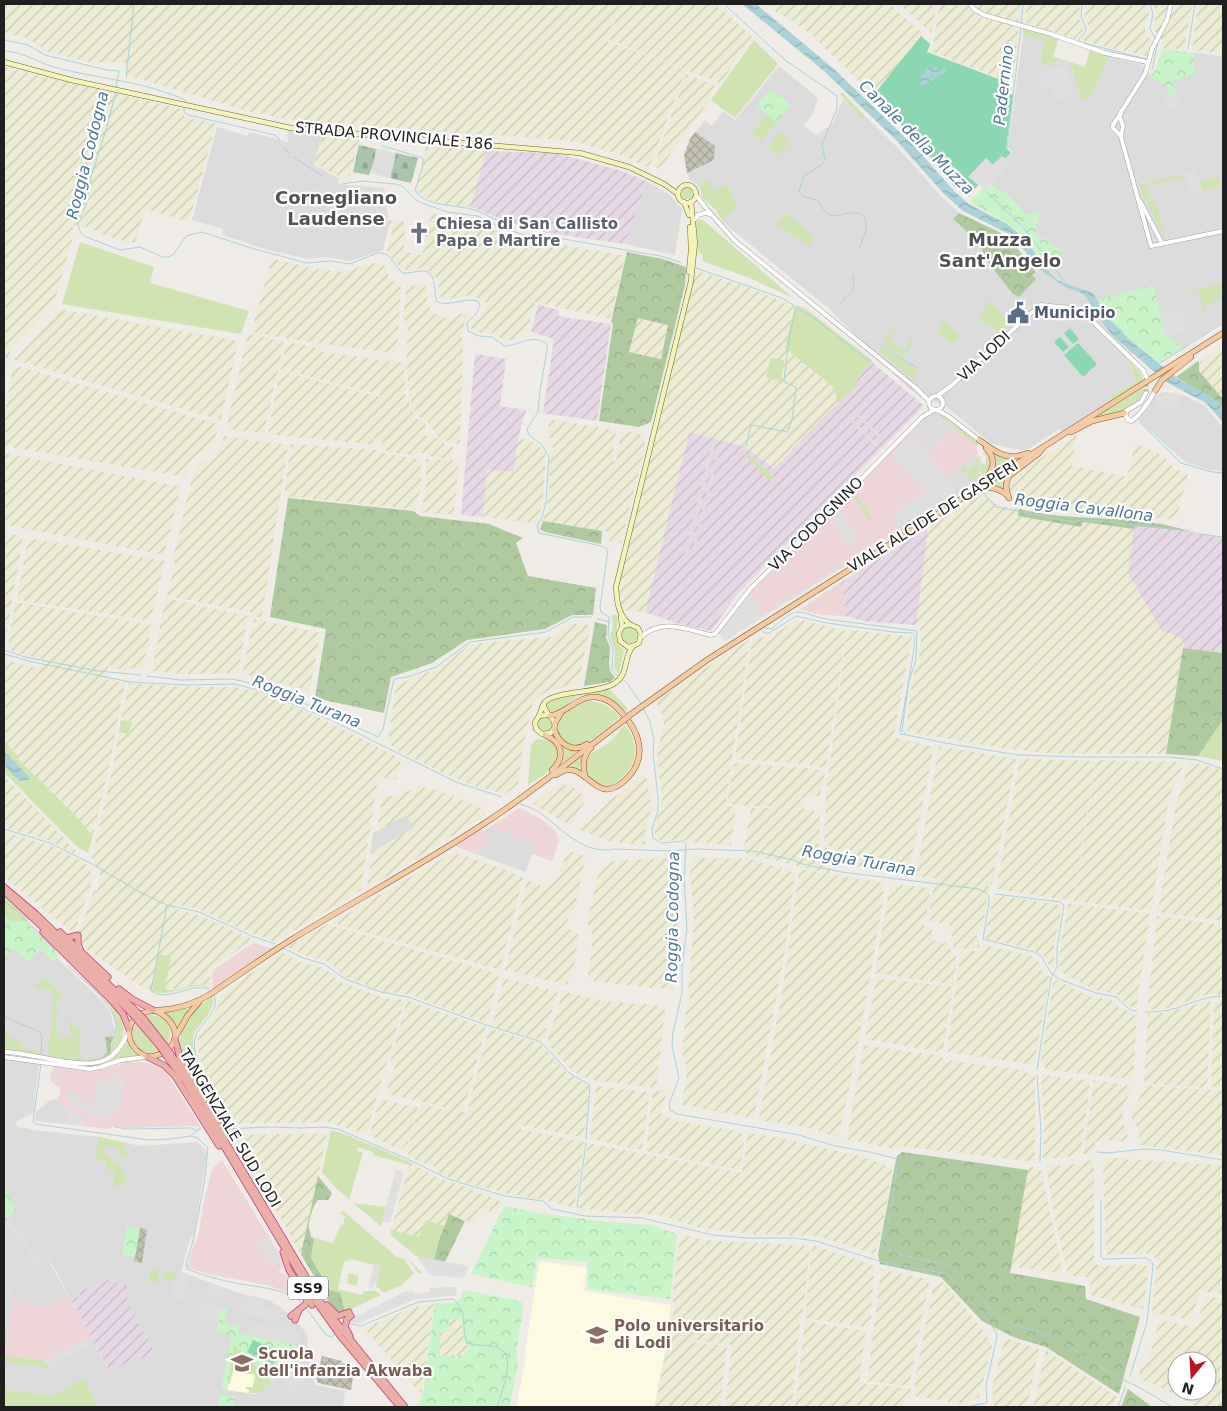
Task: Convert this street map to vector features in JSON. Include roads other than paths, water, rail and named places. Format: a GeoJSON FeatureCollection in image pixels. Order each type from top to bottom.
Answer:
{"type":"FeatureCollection","features":[{"type":"Feature","properties":{"kind":"highway","name":"TANGENZIALE SUD LODI"},"geometry":{"type":"LineString","coordinates":[[4,887],[142,1021],[190,1082],[333,1320],[405,1407]]}},
{"type":"Feature","properties":{"kind":"highway","name":"TANGENZIALE SUD LODI"},"geometry":{"type":"LineString","coordinates":[[4,891],[37,918]]}},
{"type":"Feature","properties":{"kind":"highway"},"geometry":{"type":"LineString","coordinates":[[37,918],[81,950],[124,994],[143,1006],[154,1010]]}},
{"type":"Feature","properties":{"kind":"highway"},"geometry":{"type":"LineString","coordinates":[[37,918],[41,929],[113,1002],[122,1014],[129,1031]]}},
{"type":"Feature","properties":{"kind":"highway"},"geometry":{"type":"LineString","coordinates":[[67,938],[78,935],[78,943],[81,950]]}},
{"type":"Feature","properties":{"kind":"highway"},"geometry":{"type":"LineString","coordinates":[[175,1038],[180,1058],[222,1127],[230,1150]]}},
{"type":"Feature","properties":{"kind":"highway","name":"SS9"},"geometry":{"type":"LineString","coordinates":[[169,1056],[331,1324],[400,1407]]}},
{"type":"Feature","properties":{"kind":"highway"},"geometry":{"type":"LineString","coordinates":[[146,1057],[165,1066],[174,1076],[213,1138],[224,1154],[230,1159]]}},
{"type":"Feature","properties":{"kind":"highway"},"geometry":{"type":"LineString","coordinates":[[278,1238],[289,1269],[308,1302],[331,1324]]}},
{"type":"Feature","properties":{"kind":"highway"},"geometry":{"type":"LineString","coordinates":[[317,1295],[334,1314],[338,1316],[350,1314],[346,1327],[347,1332],[359,1346],[362,1355]]}},
{"type":"Feature","properties":{"kind":"highway"},"geometry":{"type":"LineString","coordinates":[[293,1318],[308,1302]]}},
{"type":"Feature","properties":{"kind":"main road","name":"STRADA PROVINCIALE 186"},"geometry":{"type":"LineString","coordinates":[[4,62],[113,89],[305,130],[553,149],[580,153],[621,164],[664,184]]}},
{"type":"Feature","properties":{"kind":"main road"},"geometry":{"type":"LineString","coordinates":[[206,997],[188,1015],[170,1049],[164,1054],[146,1057],[133,1046],[129,1031],[138,1016],[154,1010],[184,1007],[206,997],[287,942],[490,820],[540,783],[555,768],[561,758],[560,745],[553,738],[540,733],[535,727],[543,704],[549,699],[574,692],[604,688],[612,685],[623,675],[628,656],[633,646],[638,643],[641,637],[638,628],[629,624],[618,610],[616,594],[619,571],[691,281],[695,251],[692,202],[696,195],[695,190],[691,186],[682,187],[664,184]]}},
{"type":"Feature","properties":{"kind":"main road"},"geometry":{"type":"LineString","coordinates":[[664,184],[678,194],[684,202],[690,218],[691,257],[687,296]]}},
{"type":"Feature","properties":{"kind":"main road"},"geometry":{"type":"LineString","coordinates":[[678,194],[682,187]]}},
{"type":"Feature","properties":{"kind":"main road"},"geometry":{"type":"LineString","coordinates":[[684,202],[692,202]]}},
{"type":"Feature","properties":{"kind":"main road","name":"VIALE ALCIDE DE GASPERI"},"geometry":{"type":"LineString","coordinates":[[540,783],[646,703],[707,660],[1043,446],[1156,376],[1173,368],[1223,333]]}},
{"type":"Feature","properties":{"kind":"main road"},"geometry":{"type":"LineString","coordinates":[[1155,391],[1173,368]]}},
{"type":"Feature","properties":{"kind":"main road"},"geometry":{"type":"LineString","coordinates":[[1063,434],[1076,430],[1092,421],[1125,413]]}},
{"type":"Feature","properties":{"kind":"main road"},"geometry":{"type":"LineString","coordinates":[[979,440],[999,454],[1010,457],[1020,456],[1043,446]]}},
{"type":"Feature","properties":{"kind":"main road"},"geometry":{"type":"LineString","coordinates":[[973,490],[986,479],[994,464],[990,453],[979,440]]}},
{"type":"Feature","properties":{"kind":"main road"},"geometry":{"type":"LineString","coordinates":[[973,490],[992,488],[1002,491],[1009,498],[1006,492],[1006,484],[1010,475],[1039,454],[1043,446]]}},
{"type":"Feature","properties":{"kind":"main road"},"geometry":{"type":"LineString","coordinates":[[621,616],[622,627],[619,637],[625,646],[628,656]]}},
{"type":"Feature","properties":{"kind":"main road"},"geometry":{"type":"LineString","coordinates":[[622,627],[629,624]]}},
{"type":"Feature","properties":{"kind":"main road"},"geometry":{"type":"LineString","coordinates":[[625,646],[633,646]]}},
{"type":"Feature","properties":{"kind":"main road"},"geometry":{"type":"LineString","coordinates":[[539,716],[561,713],[580,700],[601,698],[614,704],[629,721],[636,733],[640,746],[639,758],[632,772],[621,784],[609,790],[594,785],[578,771],[566,770],[546,782],[540,783]]}},
{"type":"Feature","properties":{"kind":"main road"},"geometry":{"type":"LineString","coordinates":[[543,704],[555,726],[558,738],[566,746],[583,747],[591,741],[599,739]]}},
{"type":"Feature","properties":{"kind":"main road"},"geometry":{"type":"LineString","coordinates":[[545,734],[551,733],[561,713]]}},
{"type":"Feature","properties":{"kind":"main road"},"geometry":{"type":"LineString","coordinates":[[586,778],[584,760],[587,752],[599,739]]}},
{"type":"Feature","properties":{"kind":"main road"},"geometry":{"type":"LineString","coordinates":[[154,1010],[163,1014],[172,1023],[175,1038]]}},
{"type":"Feature","properties":{"kind":"street"},"geometry":{"type":"LineString","coordinates":[[970,4],[984,15],[1022,25],[1105,53],[1147,62]]}},
{"type":"Feature","properties":{"kind":"street"},"geometry":{"type":"LineString","coordinates":[[1171,4],[1165,25],[1147,62],[1145,74],[1121,111],[1113,128],[1119,131],[1121,137],[1152,246],[1223,230]]}},
{"type":"Feature","properties":{"kind":"street"},"geometry":{"type":"LineString","coordinates":[[1119,131],[1123,126],[1120,122],[1121,111]]}},
{"type":"Feature","properties":{"kind":"street"},"geometry":{"type":"LineString","coordinates":[[1114,123],[1120,122]]}},
{"type":"Feature","properties":{"kind":"street"},"geometry":{"type":"LineString","coordinates":[[1137,194],[1162,244]]}},
{"type":"Feature","properties":{"kind":"street"},"geometry":{"type":"LineString","coordinates":[[696,195],[705,208],[735,241],[931,400],[936,410],[948,416],[979,440]]}},
{"type":"Feature","properties":{"kind":"street"},"geometry":{"type":"LineString","coordinates":[[692,202],[705,208]]}},
{"type":"Feature","properties":{"kind":"street"},"geometry":{"type":"LineString","coordinates":[[693,223],[695,216],[698,214],[713,215]]}},
{"type":"Feature","properties":{"kind":"street","name":"VIA LODI"},"geometry":{"type":"LineString","coordinates":[[931,400],[951,386],[1040,305],[1070,308],[1086,315],[1136,364],[1147,378]]}},
{"type":"Feature","properties":{"kind":"street","name":"VIA LODI"},"geometry":{"type":"LineString","coordinates":[[936,410],[943,402],[951,386]]}},
{"type":"Feature","properties":{"kind":"street"},"geometry":{"type":"LineString","coordinates":[[1146,393],[1141,402],[1127,410],[1125,413],[1127,419],[1133,420],[1146,406],[1155,391]]}},
{"type":"Feature","properties":{"kind":"street"},"geometry":{"type":"LineString","coordinates":[[931,400],[943,402],[948,416]]}},
{"type":"Feature","properties":{"kind":"street","name":"VIA CODOGNINO"},"geometry":{"type":"LineString","coordinates":[[652,629],[672,626],[714,635],[751,588],[922,417],[931,400]]}},
{"type":"Feature","properties":{"kind":"street","name":"VIA CODOGNINO"},"geometry":{"type":"LineString","coordinates":[[922,417],[936,410]]}},
{"type":"Feature","properties":{"kind":"street"},"geometry":{"type":"LineString","coordinates":[[638,628],[652,629]]}},
{"type":"Feature","properties":{"kind":"street"},"geometry":{"type":"LineString","coordinates":[[641,637],[652,629]]}},
{"type":"Feature","properties":{"kind":"street"},"geometry":{"type":"LineString","coordinates":[[4,1052],[87,1064],[99,1062],[106,1060],[117,1051],[129,1031]]}},
{"type":"Feature","properties":{"kind":"street"},"geometry":{"type":"LineString","coordinates":[[4,1057],[90,1069],[121,1060],[146,1057]]}},
{"type":"Feature","properties":{"kind":"water"},"geometry":{"type":"Polygon","coordinates":[[[742,4],[756,4],[834,69],[913,145],[955,192],[969,204],[1007,224],[1025,239],[1057,280],[1093,293],[1108,318],[1129,339],[1178,379],[1202,391],[1218,402],[1223,409],[1223,422],[1206,403],[1166,382],[1112,335],[1096,315],[1087,298],[1081,293],[1065,287],[1039,269],[1009,234],[963,211],[944,194],[897,141],[824,71],[742,4]]]}},
{"type":"Feature","properties":{"kind":"water"},"geometry":{"type":"Polygon","coordinates":[[[930,66],[942,72],[941,67],[946,69],[944,73],[936,78],[930,74],[934,81],[920,86],[919,83],[922,75],[930,66]]]}},
{"type":"Feature","properties":{"kind":"water"},"geometry":{"type":"Polygon","coordinates":[[[4,751],[31,779],[19,781],[4,765],[4,751]]]}},
{"type":"Feature","properties":{"kind":"waterway"},"geometry":{"type":"LineString","coordinates":[[126,78],[134,4]]}},
{"type":"Feature","properties":{"kind":"waterway"},"geometry":{"type":"LineString","coordinates":[[724,4],[785,60],[837,96],[837,109],[822,144],[825,160],[820,166],[803,177],[799,192],[804,197],[817,200],[829,215],[861,214],[866,222],[866,228],[859,248]]}},
{"type":"Feature","properties":{"kind":"waterway","name":"Padernino"},"geometry":{"type":"LineString","coordinates":[[1021,24],[1023,4]]}},
{"type":"Feature","properties":{"kind":"waterway"},"geometry":{"type":"LineString","coordinates":[[1082,4],[1081,17],[1086,28],[1079,39],[1080,42],[1146,59]]}},
{"type":"Feature","properties":{"kind":"waterway"},"geometry":{"type":"LineString","coordinates":[[1150,4],[1153,14],[1150,29],[1156,39]]}},
{"type":"Feature","properties":{"kind":"waterway"},"geometry":{"type":"LineString","coordinates":[[1188,49],[1195,4]]}},
{"type":"Feature","properties":{"kind":"waterway","name":"Padernino"},"geometry":{"type":"LineString","coordinates":[[993,163],[1007,148],[1021,28]]}},
{"type":"Feature","properties":{"kind":"waterway","name":"Roggia Codogna"},"geometry":{"type":"LineString","coordinates":[[4,40],[28,45],[45,55],[107,70],[119,71],[116,87]]}},
{"type":"Feature","properties":{"kind":"waterway"},"geometry":{"type":"LineString","coordinates":[[1152,70],[1158,42]]}},
{"type":"Feature","properties":{"kind":"waterway","name":"Roggia Cavallona"},"geometry":{"type":"LineString","coordinates":[[4,51],[24,55],[54,67],[137,84],[185,100],[186,103]]}},
{"type":"Feature","properties":{"kind":"waterway","name":"Roggia Codogna"},"geometry":{"type":"LineString","coordinates":[[116,91],[91,177],[86,205],[79,219],[78,226],[84,236],[120,250],[140,247],[162,257],[173,255],[186,236],[202,232],[307,263],[331,261],[350,264],[377,253],[382,253],[388,255],[402,273],[422,271],[431,274],[437,302],[478,301],[480,305],[476,314],[467,323],[468,331],[479,336],[492,337],[505,346],[526,340],[537,340],[547,344],[538,412],[527,429],[529,435],[542,445],[549,457],[546,502],[542,517],[537,526],[539,533],[602,546],[608,550],[600,607],[601,612],[609,617],[608,635],[613,649],[612,669],[614,673],[628,684],[641,704]]}},
{"type":"Feature","properties":{"kind":"waterway","name":"Roggia Cavallona"},"geometry":{"type":"LineString","coordinates":[[184,108],[184,112],[188,115],[275,135],[280,140]]}},
{"type":"Feature","properties":{"kind":"waterway"},"geometry":{"type":"LineString","coordinates":[[383,146],[423,158],[423,166],[415,190],[425,199],[481,212],[497,220]]}},
{"type":"Feature","properties":{"kind":"waterway","name":"Roggia Cavallona"},"geometry":{"type":"LineString","coordinates":[[284,148],[289,153]]}},
{"type":"Feature","properties":{"kind":"waterway","name":"Roggia Cavallona"},"geometry":{"type":"LineString","coordinates":[[293,157],[323,176]]}},
{"type":"Feature","properties":{"kind":"waterway","name":"Roggia Cavallona"},"geometry":{"type":"LineString","coordinates":[[342,184],[362,181],[395,184],[402,186],[416,200],[425,204],[447,212],[478,216],[502,228],[539,239],[558,238],[660,256],[680,262]]}},
{"type":"Feature","properties":{"kind":"waterway","name":"Padernino"},"geometry":{"type":"LineString","coordinates":[[986,191],[1022,226],[1063,279]]}},
{"type":"Feature","properties":{"kind":"waterway","name":"Roggia Cavallona"},"geometry":{"type":"LineString","coordinates":[[696,268],[782,298],[815,319],[869,361]]}},
{"type":"Feature","properties":{"kind":"waterway"},"geometry":{"type":"LineString","coordinates":[[841,303],[852,290],[853,276]]}},
{"type":"Feature","properties":{"kind":"waterway"},"geometry":{"type":"LineString","coordinates":[[746,446],[751,425],[787,432],[792,420],[796,387],[784,381],[789,338],[796,308]]}},
{"type":"Feature","properties":{"kind":"waterway"},"geometry":{"type":"LineString","coordinates":[[1160,363],[1223,323]]}},
{"type":"Feature","properties":{"kind":"waterway"},"geometry":{"type":"LineString","coordinates":[[882,345],[918,368]]}},
{"type":"Feature","properties":{"kind":"waterway"},"geometry":{"type":"LineString","coordinates":[[1140,422],[1181,463],[1212,472],[1223,473]]}},
{"type":"Feature","properties":{"kind":"waterway","name":"Roggia Cavallona"},"geometry":{"type":"LineString","coordinates":[[983,492],[997,507],[1073,522],[1091,520],[1189,531]]}},
{"type":"Feature","properties":{"kind":"waterway","name":"Roggia Cavallona"},"geometry":{"type":"LineString","coordinates":[[1200,534],[1223,537]]}},
{"type":"Feature","properties":{"kind":"waterway"},"geometry":{"type":"LineString","coordinates":[[765,628],[771,629],[787,616],[798,612],[826,619],[917,631],[916,660],[909,681],[902,730],[907,735],[1018,755],[1169,757],[1197,760],[1223,769]]}},
{"type":"Feature","properties":{"kind":"waterway"},"geometry":{"type":"LineString","coordinates":[[761,630],[769,633],[796,616],[827,623],[912,633],[915,636],[913,656],[900,730],[901,734],[906,735]]}},
{"type":"Feature","properties":{"kind":"waterway"},"geometry":{"type":"LineString","coordinates":[[147,676],[181,680],[231,679],[242,681],[286,695],[378,737],[383,729],[394,679],[408,677],[436,667],[470,642],[546,632],[573,617],[591,617]]}},
{"type":"Feature","properties":{"kind":"waterway"},"geometry":{"type":"LineString","coordinates":[[597,619],[610,622]]}},
{"type":"Feature","properties":{"kind":"waterway","name":"Roggia Turana"},"geometry":{"type":"LineString","coordinates":[[4,650],[25,657],[98,671],[141,675]]}},
{"type":"Feature","properties":{"kind":"waterway","name":"Roggia Turana"},"geometry":{"type":"LineString","coordinates":[[4,654],[33,662],[130,682],[187,685],[234,684],[258,690],[329,719],[456,782],[502,797]]}},
{"type":"Feature","properties":{"kind":"waterway"},"geometry":{"type":"LineString","coordinates":[[1203,736],[1223,705]]}},
{"type":"Feature","properties":{"kind":"waterway","name":"Roggia Codogna"},"geometry":{"type":"LineString","coordinates":[[643,708],[650,722],[654,740],[653,753],[658,811],[652,829],[653,838],[661,843],[683,841],[686,844],[684,878],[687,928],[682,967],[682,993],[672,1045],[679,1078],[669,1104],[670,1110],[677,1114],[799,1135],[835,1146],[897,1159],[890,1214],[883,1238],[885,1249],[910,1257],[952,1266],[980,1298],[1006,1321],[1055,1337],[1112,1374],[1172,1407]]}},
{"type":"Feature","properties":{"kind":"waterway","name":"Roggia Turana"},"geometry":{"type":"LineString","coordinates":[[520,804],[539,812],[576,841],[594,849],[753,851],[842,872],[978,889],[989,896],[983,939],[1034,952],[1041,956],[1051,973],[1059,979],[1096,993],[1116,997],[1130,1010],[1137,1011]]}},
{"type":"Feature","properties":{"kind":"waterway"},"geometry":{"type":"LineString","coordinates":[[4,829],[50,843],[167,905],[199,912],[252,936],[275,944]]}},
{"type":"Feature","properties":{"kind":"waterway"},"geometry":{"type":"LineString","coordinates":[[995,894],[1061,902],[1064,906],[1057,948],[1057,967],[1051,978],[1037,1070]]}},
{"type":"Feature","properties":{"kind":"waterway"},"geometry":{"type":"LineString","coordinates":[[4,901],[20,914],[55,950]]}},
{"type":"Feature","properties":{"kind":"waterway"},"geometry":{"type":"LineString","coordinates":[[167,906],[151,991],[165,995],[195,988],[209,989]]}},
{"type":"Feature","properties":{"kind":"waterway"},"geometry":{"type":"LineString","coordinates":[[283,948],[303,958],[324,964],[345,979],[381,992],[408,997],[486,1025],[539,1041],[569,1073],[590,1085],[586,1139]]}},
{"type":"Feature","properties":{"kind":"waterway"},"geometry":{"type":"LineString","coordinates":[[68,966],[96,992],[114,1016],[116,1027],[112,1051]]}},
{"type":"Feature","properties":{"kind":"waterway"},"geometry":{"type":"LineString","coordinates":[[199,1083],[200,1077],[195,1053],[196,1035],[213,1011],[215,1006],[214,996]]}},
{"type":"Feature","properties":{"kind":"waterway"},"geometry":{"type":"LineString","coordinates":[[1145,1012],[1169,1010],[1205,998],[1223,996]]}},
{"type":"Feature","properties":{"kind":"waterway"},"geometry":{"type":"LineString","coordinates":[[4,1017],[40,1032],[42,1036],[41,1055]]}},
{"type":"Feature","properties":{"kind":"waterway"},"geometry":{"type":"LineString","coordinates":[[41,1064],[33,1121],[35,1124],[149,1140],[191,1136],[198,1138],[208,1148],[204,1183],[193,1241],[186,1264],[187,1269],[235,1283],[279,1291],[302,1302]]}},
{"type":"Feature","properties":{"kind":"waterway"},"geometry":{"type":"LineString","coordinates":[[1037,1075],[1041,1130],[1040,1162]]}},
{"type":"Feature","properties":{"kind":"waterway"},"geometry":{"type":"LineString","coordinates":[[115,1127],[127,1129],[192,1128],[197,1131],[200,1129]]}},
{"type":"Feature","properties":{"kind":"waterway"},"geometry":{"type":"LineString","coordinates":[[228,1129],[267,1127],[323,1127],[338,1129],[448,1179],[505,1196],[543,1201],[552,1209],[585,1216],[642,1218],[713,1235],[748,1238],[793,1238],[816,1241],[882,1262],[943,1273],[952,1279],[985,1316],[996,1332],[997,1337],[986,1385],[987,1402],[969,1407]]}},
{"type":"Feature","properties":{"kind":"waterway"},"geometry":{"type":"LineString","coordinates":[[191,1136],[199,1128]]}},
{"type":"Feature","properties":{"kind":"waterway"},"geometry":{"type":"LineString","coordinates":[[577,1207],[586,1143]]}},
{"type":"Feature","properties":{"kind":"waterway"},"geometry":{"type":"LineString","coordinates":[[1097,1152],[1161,1150],[1223,1160]]}},
{"type":"Feature","properties":{"kind":"waterway"},"geometry":{"type":"LineString","coordinates":[[1101,1200],[1101,1256],[1103,1259],[1146,1258],[1152,1262],[1153,1266],[1147,1322],[1130,1376]]}},
{"type":"Feature","properties":{"kind":"waterway"},"geometry":{"type":"LineString","coordinates":[[351,1324],[361,1326],[418,1302],[453,1299],[458,1304],[463,1315],[467,1342],[498,1348],[506,1354],[507,1374],[497,1407]]}},
{"type":"Feature","properties":{"kind":"waterway"},"geometry":{"type":"LineString","coordinates":[[306,1308],[326,1335],[331,1337],[336,1334]]}},
{"type":"Feature","properties":{"kind":"waterway"},"geometry":{"type":"LineString","coordinates":[[1118,1407],[1125,1388]]}},
{"type":"Feature","properties":{"kind":"tunnel"},"geometry":{"type":"LineString","coordinates":[[1146,393],[1147,380]]}},
{"type":"Feature","properties":{"kind":"place","name":"Chiesa di San Callisto Papa e Martire"},"geometry":{"type":"Point","coordinates":[419,233]}},
{"type":"Feature","properties":{"kind":"place","name":"Municipio"},"geometry":{"type":"Point","coordinates":[1018,313]}},
{"type":"Feature","properties":{"kind":"place","name":"Polo universitario di Lodi"},"geometry":{"type":"Point","coordinates":[597,1335]}},
{"type":"Feature","properties":{"kind":"place","name":"Scuola dell'infanzia Akwaba"},"geometry":{"type":"Point","coordinates":[242,1363]}},
{"type":"Feature","properties":{"kind":"district","name":"Cornegliano Laudense"},"geometry":{"type":"Point","coordinates":[336,208]}},
{"type":"Feature","properties":{"kind":"district","name":"Muzza Sant'Angelo"},"geometry":{"type":"Point","coordinates":[1000,250]}},
{"type":"Feature","properties":{"kind":"water label","name":"Canale della Muzza"},"geometry":{"type":"Point","coordinates":[917,137]}}]}
